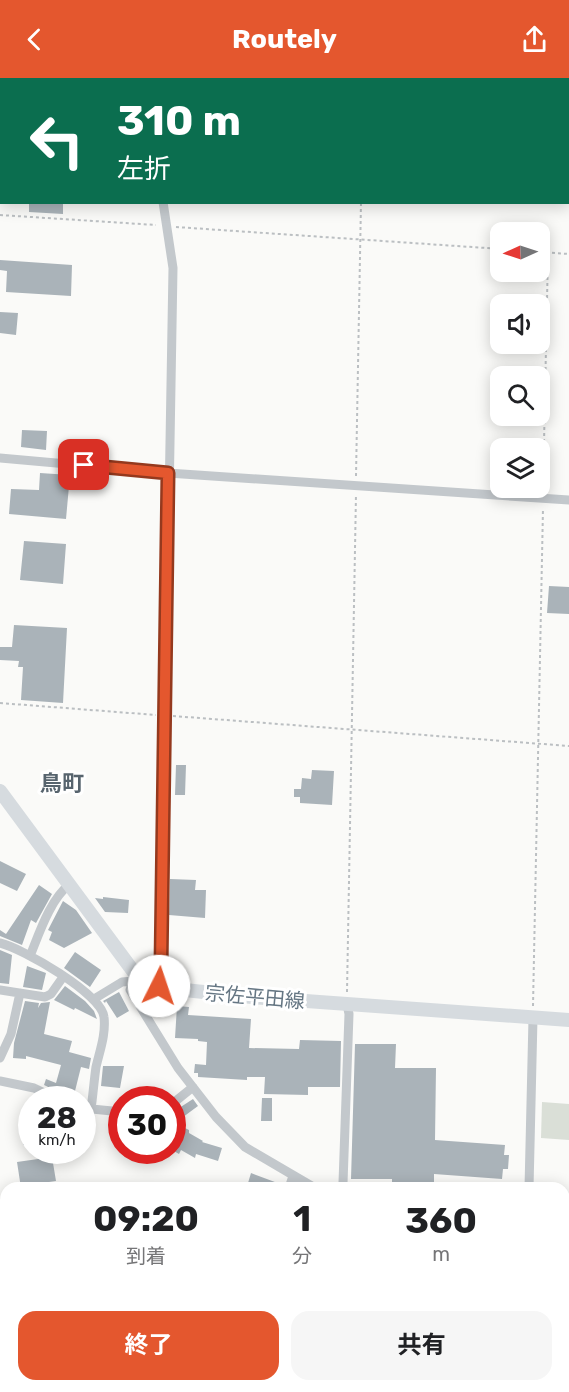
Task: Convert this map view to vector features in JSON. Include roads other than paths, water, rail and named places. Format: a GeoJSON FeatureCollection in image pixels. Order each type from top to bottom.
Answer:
{"type":"FeatureCollection","features":[{"type":"Feature","properties":{"kind":"main road","name":"宗佐平田線"},"geometry":{"type":"LineString","coordinates":[[0,791],[135,978],[147,983],[252,997],[569,1020]]}},
{"type":"Feature","properties":{"kind":"street"},"geometry":{"type":"LineString","coordinates":[[159,986],[173,268],[163,204]]}},
{"type":"Feature","properties":{"kind":"street"},"geometry":{"type":"LineString","coordinates":[[0,458],[168,473],[569,500]]}},
{"type":"Feature","properties":{"kind":"street"},"geometry":{"type":"LineString","coordinates":[[30,956],[44,922],[62,890],[70,885]]}},
{"type":"Feature","properties":{"kind":"street"},"geometry":{"type":"LineString","coordinates":[[0,943],[30,956],[63,976],[94,999],[104,1014],[104,1034],[92,1086]]}},
{"type":"Feature","properties":{"kind":"street"},"geometry":{"type":"LineString","coordinates":[[0,990],[45,997],[51,994],[63,976]]}},
{"type":"Feature","properties":{"kind":"street"},"geometry":{"type":"LineString","coordinates":[[94,999],[122,982],[135,978]]}},
{"type":"Feature","properties":{"kind":"street"},"geometry":{"type":"LineString","coordinates":[[135,978],[130,990],[178,1068],[216,1117],[245,1147],[304,1182]]}},
{"type":"Feature","properties":{"kind":"street"},"geometry":{"type":"LineString","coordinates":[[0,1058],[20,993]]}},
{"type":"Feature","properties":{"kind":"street"},"geometry":{"type":"LineString","coordinates":[[343,1182],[349,1014],[347,1004]]}},
{"type":"Feature","properties":{"kind":"street"},"geometry":{"type":"LineString","coordinates":[[529,1182],[533,1018]]}},
{"type":"Feature","properties":{"kind":"street"},"geometry":{"type":"LineString","coordinates":[[0,1082],[23,1086]]}},
{"type":"Feature","properties":{"kind":"street"},"geometry":{"type":"LineString","coordinates":[[186,1093],[193,1087]]}},
{"type":"Feature","properties":{"kind":"street"},"geometry":{"type":"LineString","coordinates":[[291,1182],[293,1176]]}},
{"type":"Feature","properties":{"kind":"district","name":"鳥町"},"geometry":{"type":"Point","coordinates":[62,783]}}]}
